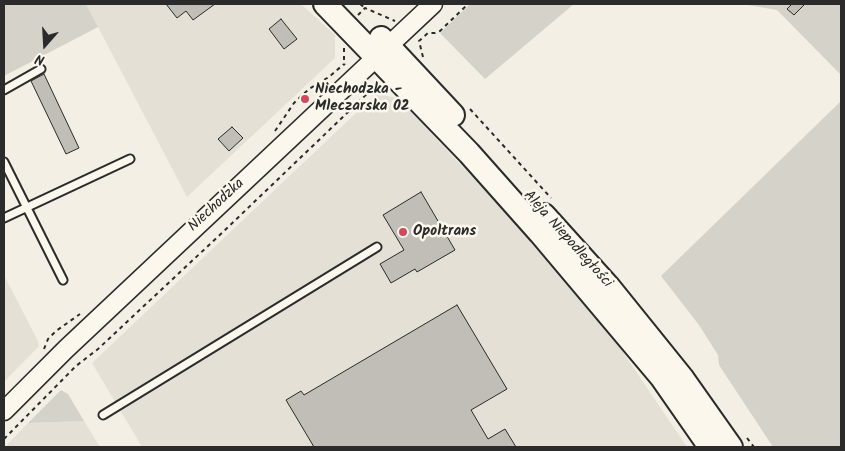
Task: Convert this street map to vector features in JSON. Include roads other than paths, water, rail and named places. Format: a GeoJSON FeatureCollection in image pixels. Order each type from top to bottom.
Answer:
{"type":"FeatureCollection","features":[{"type":"Feature","properties":{"kind":"main road"},"geometry":{"type":"LineString","coordinates":[[325,4],[382,51]]}},
{"type":"Feature","properties":{"kind":"main road"},"geometry":{"type":"LineString","coordinates":[[356,6],[382,51]]}},
{"type":"Feature","properties":{"kind":"main road","name":"Aleja Niepodległości"},"geometry":{"type":"LineString","coordinates":[[382,51],[540,233],[662,378],[710,447]]}},
{"type":"Feature","properties":{"kind":"main road","name":"Aleja Niepodległości"},"geometry":{"type":"LineString","coordinates":[[382,51],[427,86],[608,286],[683,379],[731,447]]}},
{"type":"Feature","properties":{"kind":"street","name":"Niechodzka"},"geometry":{"type":"LineString","coordinates":[[4,412],[66,349],[433,4]]}},
{"type":"Feature","properties":{"kind":"lane"},"geometry":{"type":"LineString","coordinates":[[4,90],[42,69]]}},
{"type":"Feature","properties":{"kind":"lane"},"geometry":{"type":"LineString","coordinates":[[4,218],[130,159]]}},
{"type":"Feature","properties":{"kind":"lane"},"geometry":{"type":"LineString","coordinates":[[4,162],[63,280]]}},
{"type":"Feature","properties":{"kind":"lane"},"geometry":{"type":"LineString","coordinates":[[103,415],[377,247]]}},
{"type":"Feature","properties":{"kind":"place","name":"Niechodzka - Mleczarska 02"},"geometry":{"type":"Point","coordinates":[305,99]}},
{"type":"Feature","properties":{"kind":"place","name":"Opoltrans"},"geometry":{"type":"Point","coordinates":[403,232]}}]}
